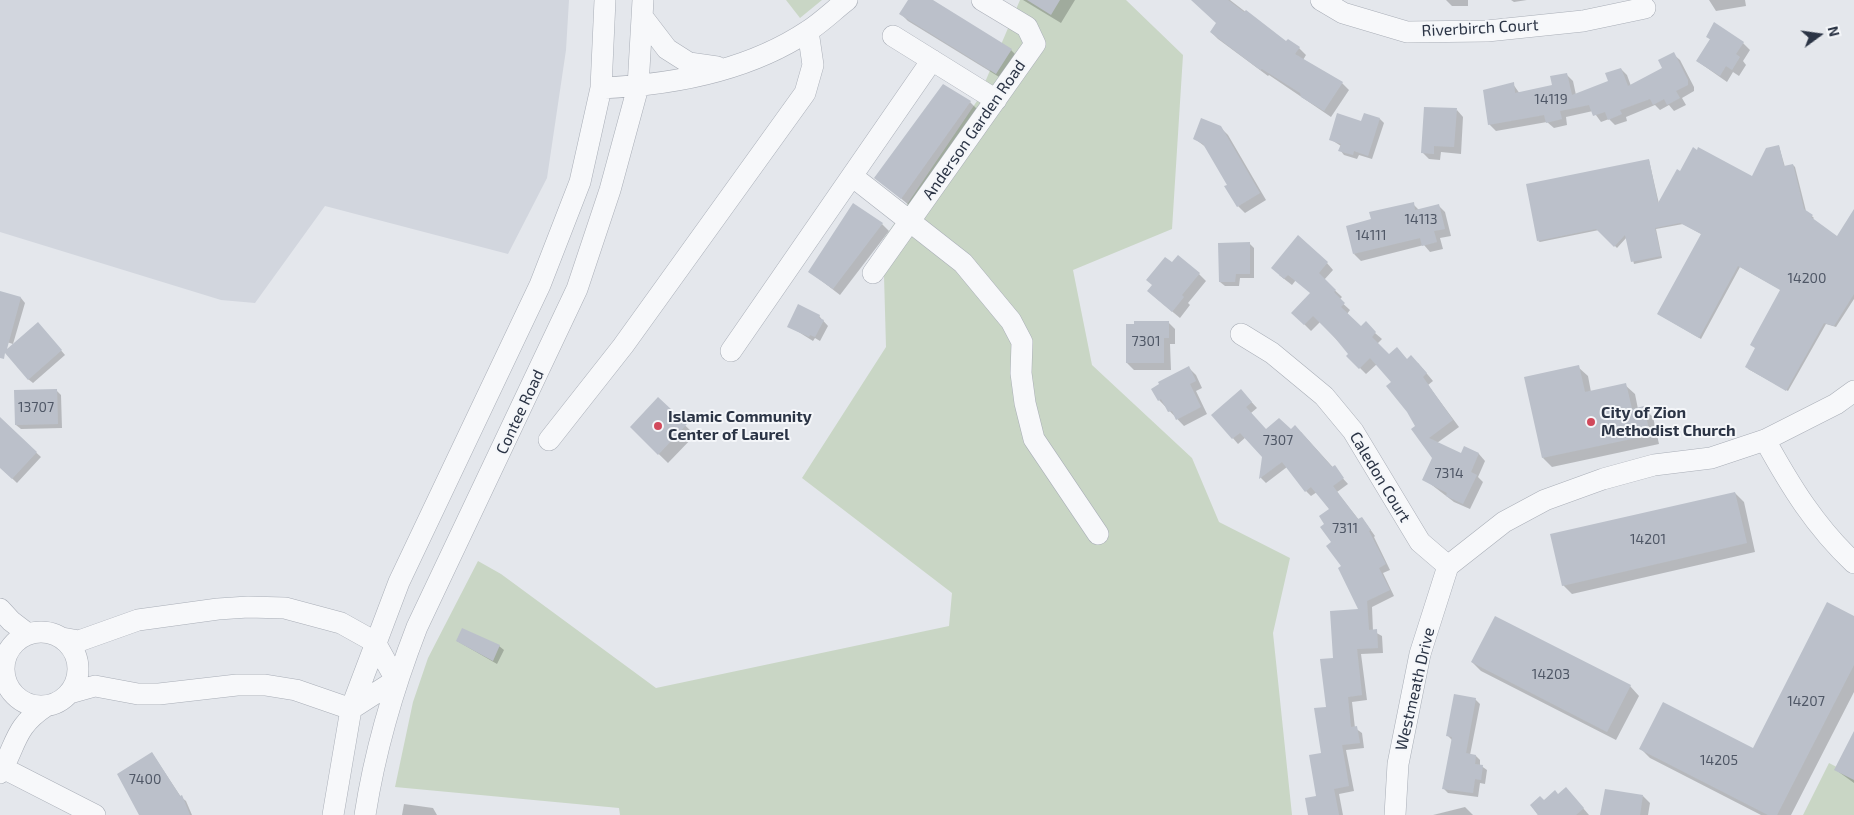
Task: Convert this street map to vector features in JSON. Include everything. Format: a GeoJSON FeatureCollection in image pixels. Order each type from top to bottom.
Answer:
{"type":"FeatureCollection","features":[{"type":"Feature","properties":{"kind":"street"},"geometry":{"type":"LineString","coordinates":[[333,815],[351,709],[398,582],[540,285],[580,182],[601,88],[605,0]]}},
{"type":"Feature","properties":{"kind":"street"},"geometry":{"type":"LineString","coordinates":[[601,88],[638,87],[728,68],[760,56],[808,31],[847,0]]}},
{"type":"Feature","properties":{"kind":"street","name":"Anderson Garden Road"},"geometry":{"type":"LineString","coordinates":[[872,273],[1035,44],[1028,27],[982,0]]}},
{"type":"Feature","properties":{"kind":"street","name":"Riverbirch Court"},"geometry":{"type":"LineString","coordinates":[[1321,0],[1343,13],[1407,32],[1487,30],[1583,21],[1645,8]]}},
{"type":"Feature","properties":{"kind":"street"},"geometry":{"type":"LineString","coordinates":[[644,10],[667,49],[689,63],[728,68]]}},
{"type":"Feature","properties":{"kind":"street","name":"Contee Road"},"geometry":{"type":"LineString","coordinates":[[365,815],[381,730],[396,680],[417,627],[577,290],[610,190],[638,87],[644,10]]}},
{"type":"Feature","properties":{"kind":"street"},"geometry":{"type":"LineString","coordinates":[[549,440],[623,346],[805,93],[813,65],[808,31]]}},
{"type":"Feature","properties":{"kind":"street"},"geometry":{"type":"LineString","coordinates":[[893,36],[996,100]]}},
{"type":"Feature","properties":{"kind":"street"},"geometry":{"type":"LineString","coordinates":[[731,350],[932,60]]}},
{"type":"Feature","properties":{"kind":"street"},"geometry":{"type":"LineString","coordinates":[[852,176],[963,263],[1011,321],[1022,342],[1021,372],[1034,439],[1098,534]]}},
{"type":"Feature","properties":{"kind":"street","name":"Caledon Court"},"geometry":{"type":"LineString","coordinates":[[1241,334],[1272,353],[1324,396],[1354,431],[1420,542],[1448,566]]}},
{"type":"Feature","properties":{"kind":"street"},"geometry":{"type":"LineString","coordinates":[[1448,566],[1504,522],[1545,500],[1603,479],[1654,465],[1711,458],[1765,440],[1836,404],[1854,391]]}},
{"type":"Feature","properties":{"kind":"street"},"geometry":{"type":"LineString","coordinates":[[1765,440],[1794,493],[1822,530],[1854,563]]}},
{"type":"Feature","properties":{"kind":"street","name":"Westmeath Drive"},"geometry":{"type":"LineString","coordinates":[[1394,815],[1398,764],[1420,654],[1448,566]]}},
{"type":"Feature","properties":{"kind":"street"},"geometry":{"type":"LineString","coordinates":[[14,742],[18,717],[14,694],[4,674],[5,663],[21,639],[51,633],[62,638],[79,641],[138,620],[248,607],[285,608],[318,616],[341,623],[375,642],[396,680],[351,709]]}},
{"type":"Feature","properties":{"kind":"street"},"geometry":{"type":"LineString","coordinates":[[5,615],[21,639]]}},
{"type":"Feature","properties":{"kind":"street"},"geometry":{"type":"LineString","coordinates":[[62,638],[71,646],[77,658],[76,682],[70,693]]}},
{"type":"Feature","properties":{"kind":"street"},"geometry":{"type":"LineString","coordinates":[[94,815],[2,771],[22,726],[32,715],[46,706],[60,701],[70,693],[94,686],[138,694],[159,694],[237,685],[265,685],[296,690],[351,709]]}},
{"type":"Feature","properties":{"kind":"street"},"geometry":{"type":"LineString","coordinates":[[14,694],[34,706],[46,706]]}},
{"type":"Feature","properties":{"kind":"shaded area"},"geometry":{"type":"Polygon","coordinates":[[[0,0],[569,0],[566,50],[547,178],[508,254],[325,206],[255,303],[221,300],[0,232],[0,0]]]}},
{"type":"Feature","properties":{"kind":"green space"},"geometry":{"type":"Polygon","coordinates":[[[786,0],[822,0],[800,18],[786,0]]]}},
{"type":"Feature","properties":{"kind":"green space"},"geometry":{"type":"Polygon","coordinates":[[[1020,0],[1126,0],[1183,55],[1172,229],[1073,270],[1092,365],[1192,458],[1219,522],[1290,558],[1273,633],[1292,815],[620,815],[619,808],[395,787],[413,702],[428,658],[478,561],[501,574],[656,688],[949,626],[952,593],[802,478],[886,347],[883,240],[977,101],[1020,0]]]}},
{"type":"Feature","properties":{"kind":"green space"},"geometry":{"type":"Polygon","coordinates":[[[1829,763],[1854,776],[1854,815],[1803,815],[1829,763]]]}},
{"type":"Feature","properties":{"kind":"building"},"geometry":{"type":"Polygon","coordinates":[[[908,0],[933,0],[1012,49],[996,74],[899,14],[908,0]]]}},
{"type":"Feature","properties":{"kind":"building"},"geometry":{"type":"Polygon","coordinates":[[[1027,0],[1060,0],[1051,15],[1027,0]]]}},
{"type":"Feature","properties":{"kind":"building"},"geometry":{"type":"Polygon","coordinates":[[[1191,0],[1228,0],[1244,12],[1246,10],[1286,41],[1288,39],[1300,47],[1295,54],[1343,82],[1324,111],[1301,97],[1300,93],[1262,69],[1260,70],[1210,32],[1216,23],[1191,0]]]}},
{"type":"Feature","properties":{"kind":"building"},"geometry":{"type":"Polygon","coordinates":[[[1714,22],[1744,42],[1736,54],[1740,57],[1732,70],[1726,66],[1720,76],[1696,61],[1710,39],[1706,37],[1714,22]]]}},
{"type":"Feature","properties":{"kind":"building"},"geometry":{"type":"Polygon","coordinates":[[[1674,52],[1688,80],[1688,85],[1676,91],[1680,98],[1667,105],[1664,99],[1653,105],[1650,99],[1620,110],[1622,114],[1608,120],[1605,112],[1593,116],[1589,105],[1560,111],[1562,119],[1546,123],[1544,115],[1488,125],[1483,90],[1514,82],[1515,93],[1552,85],[1550,76],[1567,73],[1572,95],[1608,81],[1605,73],[1621,68],[1628,86],[1662,68],[1658,60],[1674,52]]]}},
{"type":"Feature","properties":{"kind":"building"},"geometry":{"type":"Polygon","coordinates":[[[943,84],[971,101],[901,199],[874,178],[943,84]]]}},
{"type":"Feature","properties":{"kind":"building"},"geometry":{"type":"Polygon","coordinates":[[[1424,107],[1457,108],[1454,147],[1434,146],[1434,154],[1421,153],[1424,107]]]}},
{"type":"Feature","properties":{"kind":"building"},"geometry":{"type":"Polygon","coordinates":[[[1337,113],[1361,121],[1364,113],[1380,118],[1368,156],[1354,151],[1353,155],[1338,151],[1341,144],[1329,140],[1337,113]]]}},
{"type":"Feature","properties":{"kind":"building"},"geometry":{"type":"Polygon","coordinates":[[[1201,118],[1221,126],[1260,193],[1237,207],[1224,186],[1227,185],[1203,144],[1193,139],[1201,118]]]}},
{"type":"Feature","properties":{"kind":"building"},"geometry":{"type":"Polygon","coordinates":[[[1779,145],[1784,166],[1793,164],[1804,209],[1813,215],[1811,217],[1837,236],[1854,209],[1854,294],[1834,326],[1824,323],[1786,391],[1745,367],[1755,348],[1750,345],[1780,290],[1738,266],[1699,338],[1657,314],[1701,234],[1680,223],[1655,228],[1661,256],[1631,262],[1625,235],[1614,247],[1596,229],[1537,241],[1526,184],[1649,159],[1658,203],[1677,169],[1680,171],[1693,147],[1697,150],[1698,147],[1752,176],[1766,148],[1779,145]]]}},
{"type":"Feature","properties":{"kind":"building"},"geometry":{"type":"Polygon","coordinates":[[[1414,202],[1415,210],[1439,204],[1445,229],[1434,231],[1437,242],[1422,246],[1420,238],[1353,254],[1346,226],[1371,219],[1369,212],[1414,202]]]}},
{"type":"Feature","properties":{"kind":"building"},"geometry":{"type":"Polygon","coordinates":[[[853,203],[883,223],[833,289],[808,272],[853,203]]]}},
{"type":"Feature","properties":{"kind":"building"},"geometry":{"type":"Polygon","coordinates":[[[1298,235],[1328,262],[1319,273],[1336,290],[1334,292],[1345,303],[1341,307],[1361,326],[1366,321],[1376,332],[1372,337],[1389,354],[1397,347],[1407,359],[1411,355],[1427,373],[1423,377],[1453,420],[1429,438],[1461,453],[1464,446],[1479,453],[1471,472],[1477,475],[1463,504],[1446,496],[1447,493],[1422,480],[1432,458],[1411,429],[1415,426],[1407,412],[1386,386],[1391,382],[1370,358],[1359,369],[1346,356],[1348,354],[1335,338],[1313,316],[1304,325],[1291,313],[1310,293],[1288,275],[1284,279],[1271,268],[1298,235]]]}},
{"type":"Feature","properties":{"kind":"building"},"geometry":{"type":"Polygon","coordinates":[[[1250,242],[1250,274],[1236,274],[1235,282],[1219,282],[1218,243],[1250,242]]]}},
{"type":"Feature","properties":{"kind":"building"},"geometry":{"type":"Polygon","coordinates":[[[1178,255],[1200,273],[1182,295],[1184,297],[1172,312],[1147,291],[1152,285],[1146,280],[1165,257],[1172,262],[1178,255]]]}},
{"type":"Feature","properties":{"kind":"building"},"geometry":{"type":"Polygon","coordinates":[[[0,291],[21,297],[7,349],[38,322],[62,350],[28,380],[5,353],[4,359],[0,358],[0,291]]]}},
{"type":"Feature","properties":{"kind":"building"},"geometry":{"type":"Polygon","coordinates":[[[798,304],[820,315],[819,318],[824,320],[815,337],[810,335],[809,337],[787,327],[798,304]]]}},
{"type":"Feature","properties":{"kind":"building"},"geometry":{"type":"Polygon","coordinates":[[[1134,321],[1169,321],[1169,338],[1164,338],[1164,363],[1126,363],[1126,324],[1134,324],[1134,321]]]}},
{"type":"Feature","properties":{"kind":"building","name":"City of Zion Methodist Church"},"geometry":{"type":"Polygon","coordinates":[[[1579,365],[1585,392],[1626,383],[1632,409],[1644,406],[1650,435],[1542,458],[1524,377],[1579,365]]]}},
{"type":"Feature","properties":{"kind":"building"},"geometry":{"type":"Polygon","coordinates":[[[1189,366],[1196,381],[1190,384],[1201,407],[1176,420],[1172,411],[1168,412],[1161,399],[1158,401],[1151,389],[1159,384],[1158,382],[1189,366]]]}},
{"type":"Feature","properties":{"kind":"building"},"geometry":{"type":"Polygon","coordinates":[[[57,389],[58,424],[15,425],[14,390],[57,389]]]}},
{"type":"Feature","properties":{"kind":"building"},"geometry":{"type":"Polygon","coordinates":[[[1241,389],[1252,402],[1246,407],[1266,429],[1279,418],[1291,429],[1295,425],[1332,467],[1335,465],[1344,478],[1333,486],[1358,519],[1362,517],[1371,530],[1369,531],[1386,564],[1379,568],[1390,590],[1367,601],[1369,630],[1377,629],[1378,648],[1357,649],[1362,695],[1348,697],[1351,727],[1357,726],[1360,743],[1342,745],[1349,786],[1334,789],[1339,815],[1308,815],[1305,798],[1316,796],[1309,755],[1321,753],[1314,708],[1326,707],[1320,659],[1333,658],[1330,611],[1358,609],[1338,568],[1341,566],[1326,546],[1331,542],[1320,527],[1324,524],[1319,516],[1329,509],[1311,487],[1305,492],[1282,462],[1259,479],[1262,457],[1240,433],[1232,439],[1211,415],[1241,389]]]}},
{"type":"Feature","properties":{"kind":"building","name":"Islamic Community Center of Laurel"},"geometry":{"type":"Polygon","coordinates":[[[658,397],[687,424],[658,455],[630,427],[658,397]]]}},
{"type":"Feature","properties":{"kind":"building"},"geometry":{"type":"Polygon","coordinates":[[[0,417],[37,452],[12,479],[0,468],[0,417]]]}},
{"type":"Feature","properties":{"kind":"building"},"geometry":{"type":"Polygon","coordinates":[[[1735,492],[1747,543],[1562,586],[1550,534],[1735,492]]]}},
{"type":"Feature","properties":{"kind":"building"},"geometry":{"type":"Polygon","coordinates":[[[1827,602],[1854,616],[1854,665],[1777,815],[1768,815],[1639,749],[1663,702],[1753,748],[1827,602]]]}},
{"type":"Feature","properties":{"kind":"building"},"geometry":{"type":"Polygon","coordinates":[[[1495,616],[1631,685],[1607,732],[1471,662],[1495,616]]]}},
{"type":"Feature","properties":{"kind":"building"},"geometry":{"type":"Polygon","coordinates":[[[462,628],[500,645],[493,661],[456,641],[462,628]]]}},
{"type":"Feature","properties":{"kind":"building"},"geometry":{"type":"Polygon","coordinates":[[[1454,694],[1476,698],[1466,753],[1476,755],[1475,764],[1483,765],[1481,780],[1475,779],[1473,793],[1442,789],[1452,737],[1446,736],[1454,694]]]}},
{"type":"Feature","properties":{"kind":"building"},"geometry":{"type":"Polygon","coordinates":[[[1854,731],[1854,780],[1834,770],[1854,731]]]}},
{"type":"Feature","properties":{"kind":"building"},"geometry":{"type":"Polygon","coordinates":[[[152,752],[180,796],[182,795],[190,815],[139,815],[117,774],[152,752]]]}},
{"type":"Feature","properties":{"kind":"building"},"geometry":{"type":"Polygon","coordinates":[[[1566,787],[1584,808],[1576,815],[1538,815],[1530,805],[1540,796],[1544,800],[1555,790],[1558,794],[1566,787]]]}},
{"type":"Feature","properties":{"kind":"building"},"geometry":{"type":"Polygon","coordinates":[[[1605,789],[1643,795],[1640,815],[1600,815],[1605,789]]]}},
{"type":"Feature","properties":{"kind":"place","name":"City of Zion Methodist Church"},"geometry":{"type":"Point","coordinates":[1591,422]}},
{"type":"Feature","properties":{"kind":"place","name":"Islamic Community Center of Laurel"},"geometry":{"type":"Point","coordinates":[658,426]}}]}
